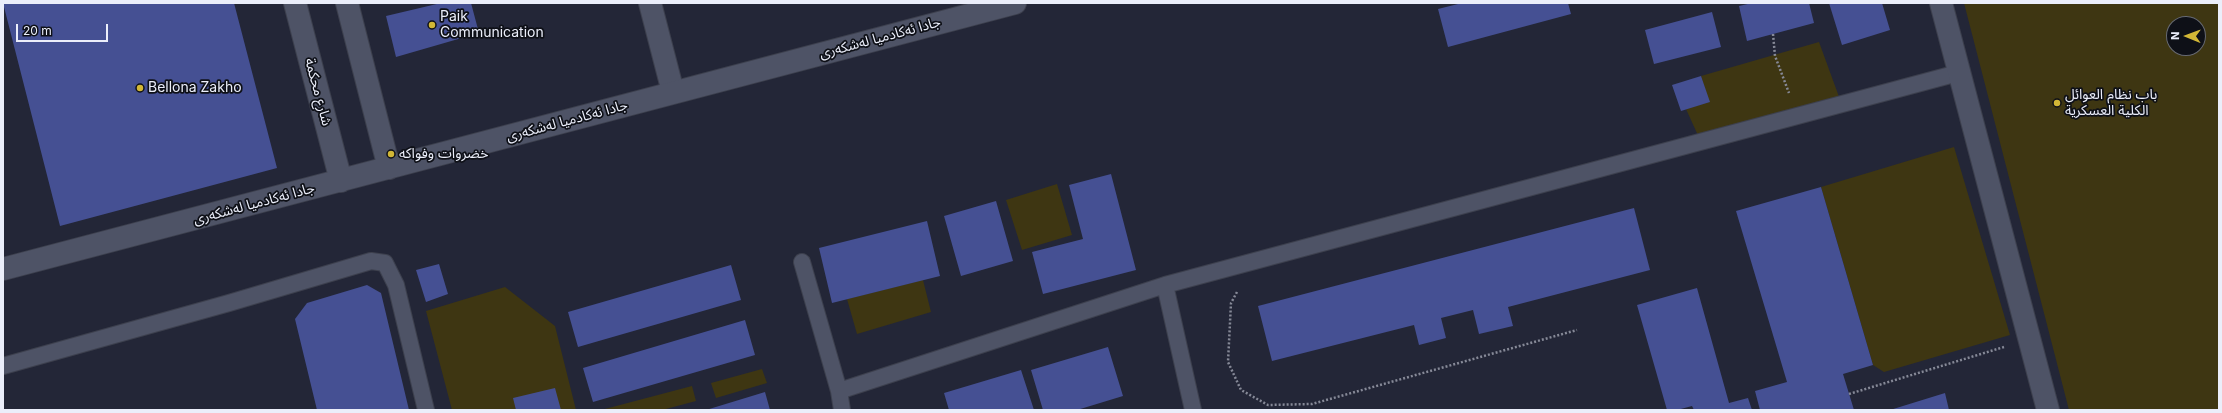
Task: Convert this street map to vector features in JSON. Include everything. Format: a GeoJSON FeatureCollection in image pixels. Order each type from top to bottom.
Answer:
{"type":"FeatureCollection","features":[{"type":"Feature","properties":{"kind":"main road","name":"شارع محكمة"},"geometry":{"type":"LineString","coordinates":[[295,3],[341,181]]}},
{"type":"Feature","properties":{"kind":"main road"},"geometry":{"type":"LineString","coordinates":[[347,3],[388,168]]}},
{"type":"Feature","properties":{"kind":"main road"},"geometry":{"type":"LineString","coordinates":[[650,3],[673,92]]}},
{"type":"Feature","properties":{"kind":"main road","name":"جادا ئه‌كادميا له‌شكه‌رى"},"geometry":{"type":"LineString","coordinates":[[3,269],[1015,3]]}},
{"type":"Feature","properties":{"kind":"main road"},"geometry":{"type":"LineString","coordinates":[[1942,3],[1958,73],[2048,410]]}},
{"type":"Feature","properties":{"kind":"lane"},"geometry":{"type":"LineString","coordinates":[[839,391],[1165,286],[1958,73]]}},
{"type":"Feature","properties":{"kind":"lane"},"geometry":{"type":"LineString","coordinates":[[3,366],[228,303],[370,260],[385,263],[396,285],[426,410]]}},
{"type":"Feature","properties":{"kind":"lane"},"geometry":{"type":"LineString","coordinates":[[802,262],[839,391],[842,410]]}},
{"type":"Feature","properties":{"kind":"lane"},"geometry":{"type":"LineString","coordinates":[[1165,286],[1193,410]]}},
{"type":"Feature","properties":{"kind":"path"},"geometry":{"type":"LineString","coordinates":[[1773,34],[1775,56],[1797,116]]}},
{"type":"Feature","properties":{"kind":"path"},"geometry":{"type":"LineString","coordinates":[[1251,262],[1231,303],[1228,362],[1241,390],[1268,405],[1312,404],[1576,330]]}},
{"type":"Feature","properties":{"kind":"path"},"geometry":{"type":"LineString","coordinates":[[1849,394],[2029,340]]}},
{"type":"Feature","properties":{"kind":"shaded area"},"geometry":{"type":"Polygon","coordinates":[[[1964,3],[2219,3],[2219,410],[2069,410],[1964,3]]]}},
{"type":"Feature","properties":{"kind":"shaded area"},"geometry":{"type":"Polygon","coordinates":[[[1819,42],[1842,105],[1701,142],[1686,109],[1709,102],[1701,76],[1819,42]]]}},
{"type":"Feature","properties":{"kind":"shaded area"},"geometry":{"type":"Polygon","coordinates":[[[1954,147],[2010,335],[1884,372],[1873,365],[1821,187],[1954,147]]]}},
{"type":"Feature","properties":{"kind":"shaded area"},"geometry":{"type":"Polygon","coordinates":[[[1057,184],[1072,235],[1022,250],[1006,200],[1057,184]]]}},
{"type":"Feature","properties":{"kind":"shaded area"},"geometry":{"type":"Polygon","coordinates":[[[923,280],[931,312],[857,334],[847,299],[923,280]]]}},
{"type":"Feature","properties":{"kind":"shaded area"},"geometry":{"type":"Polygon","coordinates":[[[505,287],[555,326],[576,410],[452,410],[426,311],[505,287]]]}},
{"type":"Feature","properties":{"kind":"shaded area"},"geometry":{"type":"Polygon","coordinates":[[[762,369],[767,383],[716,398],[711,383],[762,369]]]}},
{"type":"Feature","properties":{"kind":"shaded area"},"geometry":{"type":"Polygon","coordinates":[[[692,386],[696,401],[662,410],[601,410],[692,386]]]}},
{"type":"Feature","properties":{"kind":"building","name":"Bellona Zakho"},"geometry":{"type":"Polygon","coordinates":[[[3,3],[234,3],[277,168],[60,226],[3,3]]]}},
{"type":"Feature","properties":{"kind":"building","name":"Paik Communication"},"geometry":{"type":"Polygon","coordinates":[[[441,3],[471,3],[479,33],[396,57],[386,16],[441,3]]]}},
{"type":"Feature","properties":{"kind":"building"},"geometry":{"type":"Polygon","coordinates":[[[1462,3],[1568,3],[1571,14],[1448,47],[1438,9],[1462,3]]]}},
{"type":"Feature","properties":{"kind":"building"},"geometry":{"type":"Polygon","coordinates":[[[1752,3],[1809,3],[1814,23],[1747,41],[1739,6],[1752,3]]]}},
{"type":"Feature","properties":{"kind":"building"},"geometry":{"type":"Polygon","coordinates":[[[1829,3],[1882,3],[1890,30],[1842,45],[1829,3]]]}},
{"type":"Feature","properties":{"kind":"building"},"geometry":{"type":"Polygon","coordinates":[[[1712,12],[1721,47],[1654,64],[1645,30],[1712,12]]]}},
{"type":"Feature","properties":{"kind":"building"},"geometry":{"type":"Polygon","coordinates":[[[1701,76],[1710,102],[1681,111],[1672,85],[1701,76]]]}},
{"type":"Feature","properties":{"kind":"building"},"geometry":{"type":"Polygon","coordinates":[[[1111,174],[1136,270],[1043,294],[1032,252],[1083,239],[1069,185],[1111,174]]]}},
{"type":"Feature","properties":{"kind":"building"},"geometry":{"type":"Polygon","coordinates":[[[1821,187],[1873,365],[1843,374],[1854,410],[1760,410],[1755,391],[1787,382],[1736,211],[1821,187]]]}},
{"type":"Feature","properties":{"kind":"building"},"geometry":{"type":"Polygon","coordinates":[[[996,201],[1013,261],[961,276],[944,216],[996,201]]]}},
{"type":"Feature","properties":{"kind":"building"},"geometry":{"type":"Polygon","coordinates":[[[1634,208],[1650,270],[1508,307],[1513,326],[1479,334],[1473,310],[1441,318],[1446,338],[1419,345],[1414,325],[1272,361],[1258,306],[1634,208]]]}},
{"type":"Feature","properties":{"kind":"building"},"geometry":{"type":"Polygon","coordinates":[[[927,221],[940,276],[832,303],[819,248],[927,221]]]}},
{"type":"Feature","properties":{"kind":"building"},"geometry":{"type":"Polygon","coordinates":[[[439,264],[448,294],[426,302],[416,270],[439,264]]]}},
{"type":"Feature","properties":{"kind":"building"},"geometry":{"type":"Polygon","coordinates":[[[731,265],[741,300],[578,347],[568,312],[731,265]]]}},
{"type":"Feature","properties":{"kind":"building"},"geometry":{"type":"Polygon","coordinates":[[[367,285],[381,293],[409,410],[317,410],[295,319],[307,303],[367,285]]]}},
{"type":"Feature","properties":{"kind":"building"},"geometry":{"type":"Polygon","coordinates":[[[1697,288],[1729,403],[1748,398],[1752,410],[1694,410],[1692,406],[1677,410],[1667,410],[1637,305],[1697,288]]]}},
{"type":"Feature","properties":{"kind":"building"},"geometry":{"type":"Polygon","coordinates":[[[745,320],[755,355],[593,402],[583,368],[745,320]]]}},
{"type":"Feature","properties":{"kind":"building"},"geometry":{"type":"Polygon","coordinates":[[[1108,347],[1123,396],[1077,410],[1043,410],[1031,370],[1108,347]]]}},
{"type":"Feature","properties":{"kind":"building"},"geometry":{"type":"Polygon","coordinates":[[[1021,370],[1034,410],[949,410],[944,393],[1021,370]]]}},
{"type":"Feature","properties":{"kind":"building"},"geometry":{"type":"Polygon","coordinates":[[[555,388],[561,410],[516,410],[513,398],[555,388]]]}},
{"type":"Feature","properties":{"kind":"building"},"geometry":{"type":"Polygon","coordinates":[[[765,392],[770,410],[706,410],[765,392]]]}},
{"type":"Feature","properties":{"kind":"building"},"geometry":{"type":"Polygon","coordinates":[[[1945,393],[1949,410],[1890,410],[1945,393]]]}},
{"type":"Feature","properties":{"kind":"place","name":"Paik Communication"},"geometry":{"type":"Point","coordinates":[432,25]}},
{"type":"Feature","properties":{"kind":"place","name":"Bellona Zakho"},"geometry":{"type":"Point","coordinates":[140,88]}},
{"type":"Feature","properties":{"kind":"place","name":"باب نظام العوائل الكلية العسكرية"},"geometry":{"type":"Point","coordinates":[2057,103]}},
{"type":"Feature","properties":{"kind":"place","name":"خضروات وفواكه"},"geometry":{"type":"Point","coordinates":[391,154]}}]}
